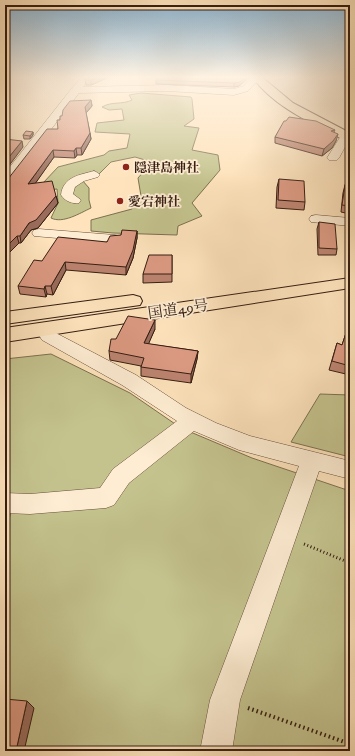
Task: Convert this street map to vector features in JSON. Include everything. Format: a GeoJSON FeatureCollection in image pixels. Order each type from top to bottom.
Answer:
{"type":"FeatureCollection","features":[{"type":"Feature","properties":{"kind":"main road"},"geometry":{"type":"LineString","coordinates":[[302,113],[348,137]]}},
{"type":"Feature","properties":{"kind":"main road","name":"国道49号"},"geometry":{"type":"LineString","coordinates":[[5,318],[182,295],[350,268]]}},
{"type":"Feature","properties":{"kind":"main road","name":"国道49号"},"geometry":{"type":"LineString","coordinates":[[5,335],[350,283]]}},
{"type":"Feature","properties":{"kind":"street"},"geometry":{"type":"LineString","coordinates":[[5,181],[57,113]]}},
{"type":"Feature","properties":{"kind":"street"},"geometry":{"type":"LineString","coordinates":[[333,158],[348,137]]}},
{"type":"Feature","properties":{"kind":"street"},"geometry":{"type":"LineString","coordinates":[[22,143],[33,144]]}},
{"type":"Feature","properties":{"kind":"street"},"geometry":{"type":"LineString","coordinates":[[75,200],[67,194],[69,186],[76,180],[94,174]]}},
{"type":"Feature","properties":{"kind":"street"},"geometry":{"type":"LineString","coordinates":[[316,219],[350,222]]}},
{"type":"Feature","properties":{"kind":"street"},"geometry":{"type":"LineString","coordinates":[[39,233],[115,239]]}},
{"type":"Feature","properties":{"kind":"street"},"geometry":{"type":"LineString","coordinates":[[44,329],[48,336],[129,380],[179,413],[209,429],[247,444],[350,470]]}},
{"type":"Feature","properties":{"kind":"street"},"geometry":{"type":"LineString","coordinates":[[5,503],[30,504],[106,498],[121,476],[193,420]]}},
{"type":"Feature","properties":{"kind":"street"},"geometry":{"type":"LineString","coordinates":[[216,751],[225,700],[312,460]]}},
{"type":"Feature","properties":{"kind":"path"},"geometry":{"type":"LineString","coordinates":[[284,536],[350,563]]}},
{"type":"Feature","properties":{"kind":"path"},"geometry":{"type":"LineString","coordinates":[[225,700],[350,744]]}},
{"type":"Feature","properties":{"kind":"shaded area"},"geometry":{"type":"Polygon","coordinates":[[[123,113],[193,113],[194,119],[184,126],[199,128],[192,150],[218,155],[220,170],[192,203],[202,216],[178,226],[177,235],[91,231],[91,220],[132,209],[130,203],[141,196],[138,178],[152,162],[135,157],[111,162],[99,174],[82,180],[89,188],[91,208],[66,219],[61,220],[51,218],[58,203],[57,189],[39,191],[43,183],[58,167],[104,155],[109,151],[127,148],[130,134],[95,132],[97,123],[124,120],[123,113]]]}},
{"type":"Feature","properties":{"kind":"shaded area"},"geometry":{"type":"Polygon","coordinates":[[[51,354],[130,393],[181,428],[252,458],[350,491],[350,751],[5,751],[5,540],[11,510],[5,510],[5,359],[51,354]]]}},
{"type":"Feature","properties":{"kind":"shaded area"},"geometry":{"type":"Polygon","coordinates":[[[320,394],[350,395],[350,457],[291,442],[320,394]]]}},
{"type":"Feature","properties":{"kind":"building"},"geometry":{"type":"Polygon","coordinates":[[[62,113],[86,113],[90,133],[81,148],[76,148],[74,151],[53,150],[28,184],[52,181],[56,196],[36,220],[29,223],[20,236],[17,236],[7,246],[5,246],[5,179],[8,179],[47,129],[58,129],[57,120],[60,120],[60,116],[62,116],[62,113]]]}},
{"type":"Feature","properties":{"kind":"building"},"geometry":{"type":"Polygon","coordinates":[[[289,117],[316,121],[335,130],[331,131],[338,134],[324,149],[275,137],[284,121],[286,121],[289,117]]]}},
{"type":"Feature","properties":{"kind":"building"},"geometry":{"type":"Polygon","coordinates":[[[26,131],[33,132],[30,136],[23,135],[26,131]]]}},
{"type":"Feature","properties":{"kind":"building"},"geometry":{"type":"Polygon","coordinates":[[[5,139],[22,141],[5,162],[5,139]]]}},
{"type":"Feature","properties":{"kind":"building"},"geometry":{"type":"Polygon","coordinates":[[[350,176],[350,206],[342,205],[345,185],[350,176]]]}},
{"type":"Feature","properties":{"kind":"building"},"geometry":{"type":"Polygon","coordinates":[[[279,179],[304,181],[305,202],[278,200],[279,179]]]}},
{"type":"Feature","properties":{"kind":"building"},"geometry":{"type":"Polygon","coordinates":[[[319,222],[335,224],[337,249],[319,248],[319,222]]]}},
{"type":"Feature","properties":{"kind":"building"},"geometry":{"type":"Polygon","coordinates":[[[122,230],[137,231],[133,250],[126,267],[65,262],[51,286],[45,286],[44,289],[18,286],[34,260],[42,261],[58,237],[107,242],[110,236],[121,235],[122,230]]]}},
{"type":"Feature","properties":{"kind":"building"},"geometry":{"type":"Polygon","coordinates":[[[149,255],[172,255],[172,274],[143,274],[149,255]]]}},
{"type":"Feature","properties":{"kind":"building"},"geometry":{"type":"Polygon","coordinates":[[[128,316],[155,320],[144,343],[198,351],[191,374],[141,367],[144,358],[109,351],[111,339],[116,339],[128,316]]]}},
{"type":"Feature","properties":{"kind":"building"},"geometry":{"type":"Polygon","coordinates":[[[350,321],[350,366],[332,361],[337,343],[342,345],[350,321]]]}},
{"type":"Feature","properties":{"kind":"building"},"geometry":{"type":"Polygon","coordinates":[[[5,699],[27,701],[16,751],[5,751],[5,699]]]}},
{"type":"Feature","properties":{"kind":"place","name":"隠津島神社"},"geometry":{"type":"Point","coordinates":[126,167]}},
{"type":"Feature","properties":{"kind":"place","name":"愛宕神社"},"geometry":{"type":"Point","coordinates":[120,201]}}]}
